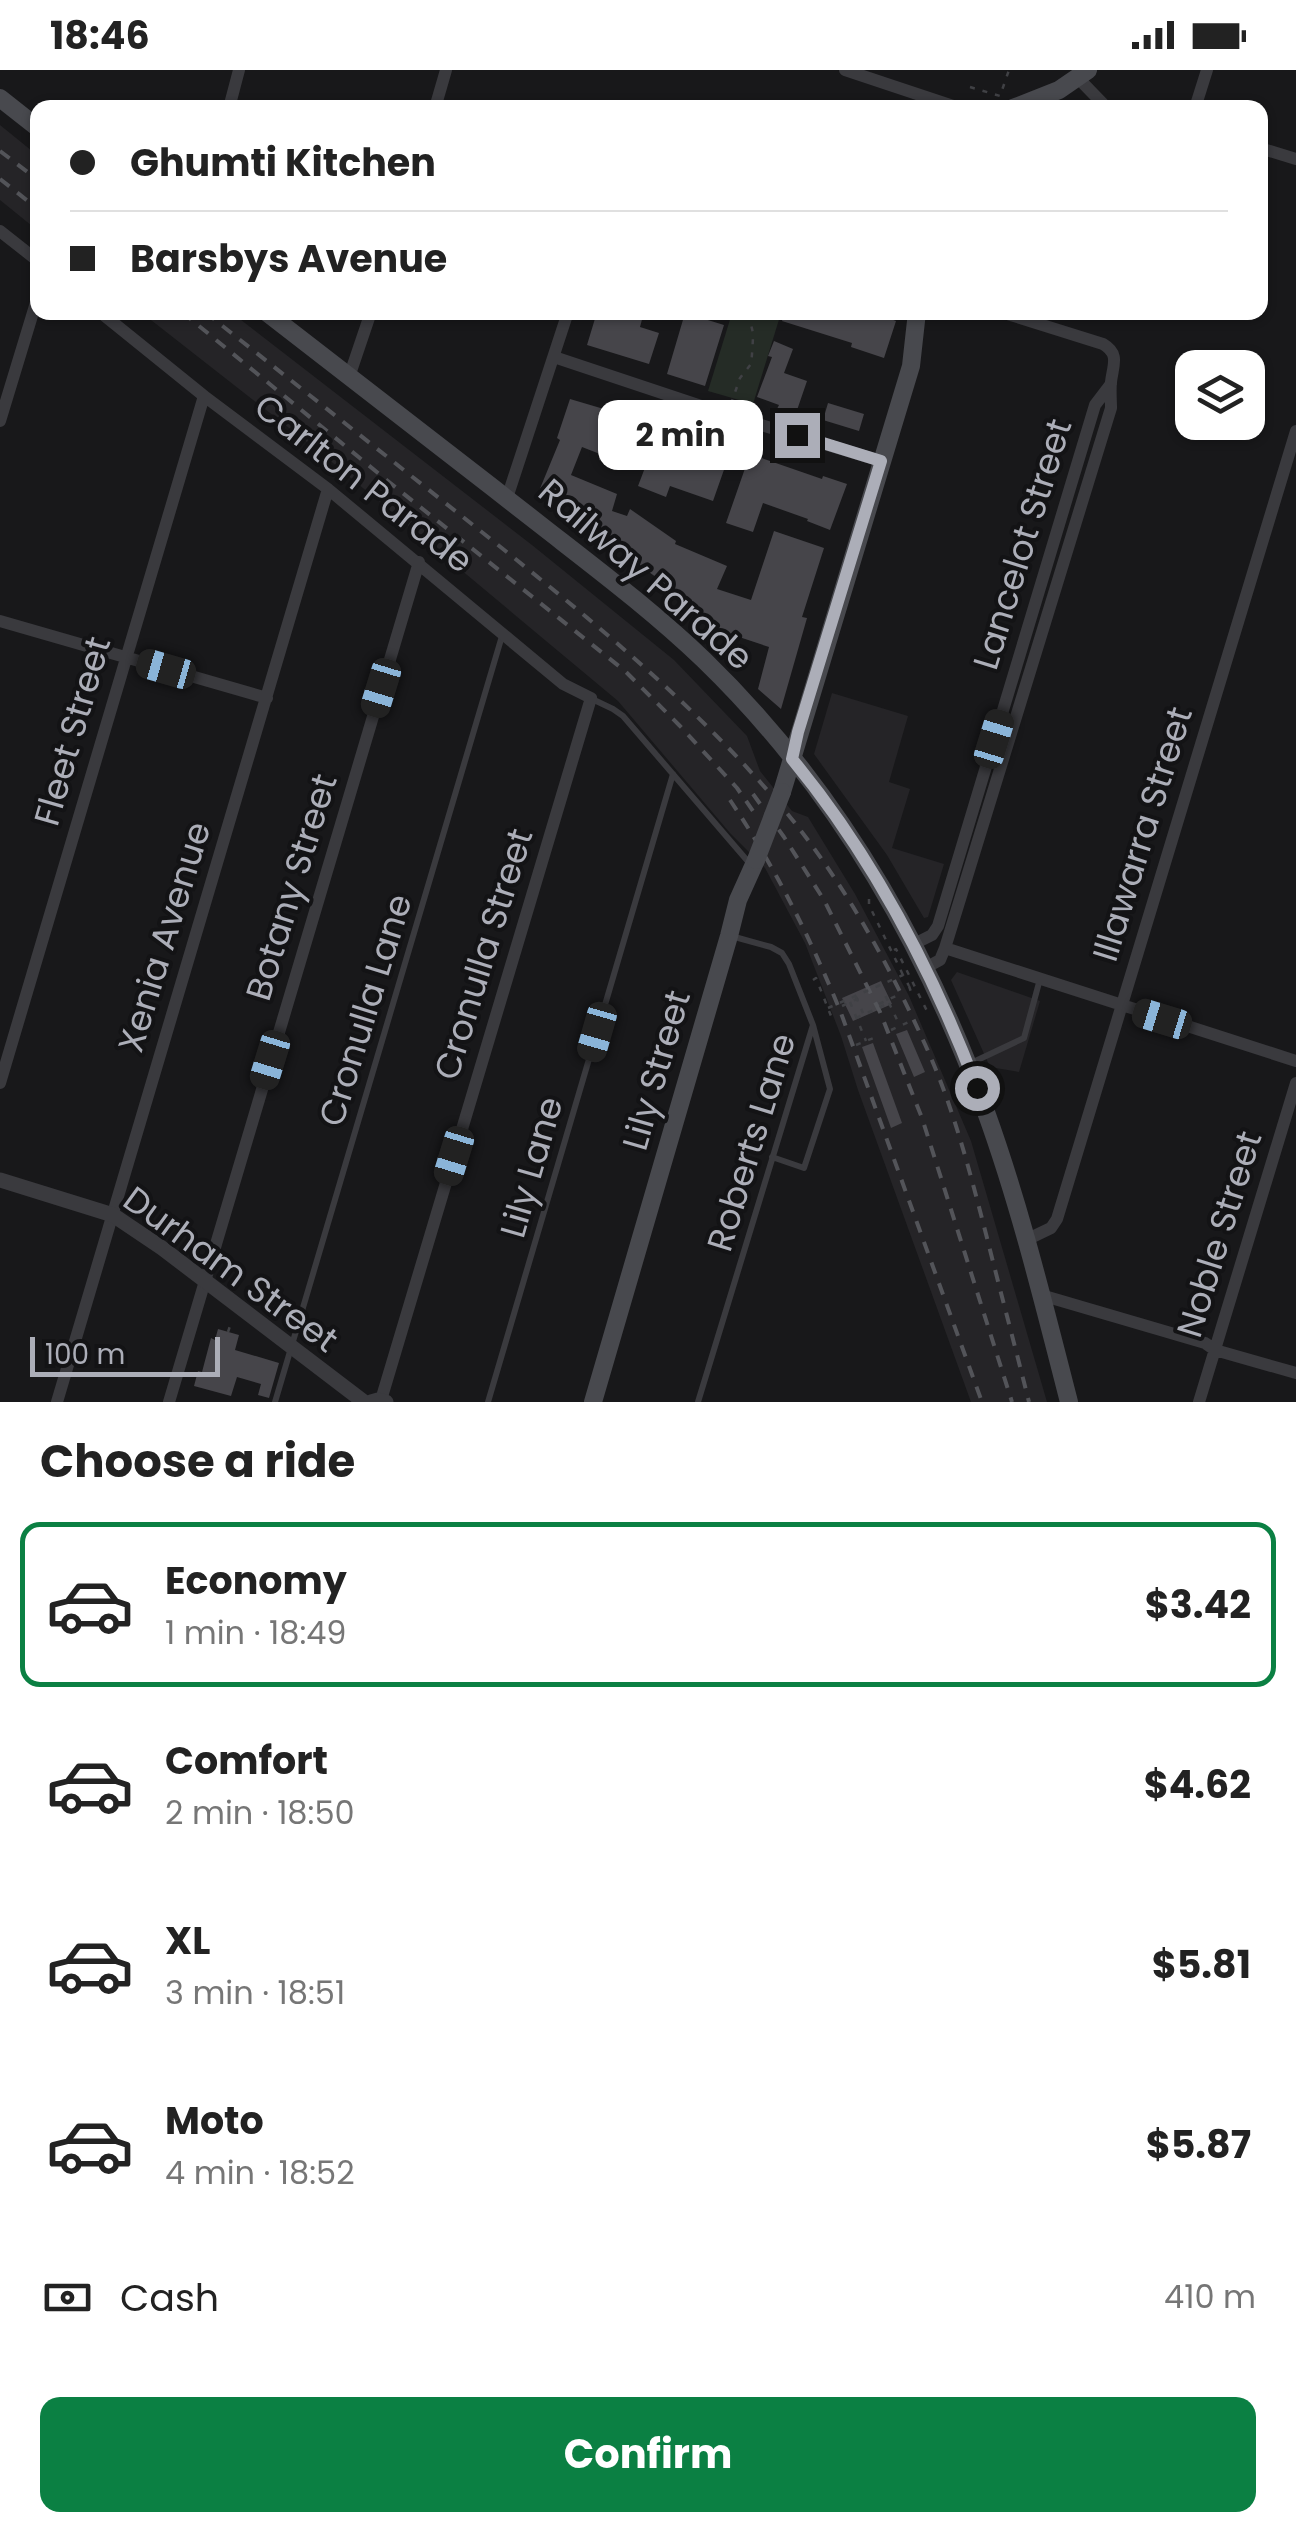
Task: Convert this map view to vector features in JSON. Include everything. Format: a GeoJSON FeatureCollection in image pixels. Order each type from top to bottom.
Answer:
{"type":"FeatureCollection","features":[{"type":"Feature","properties":{"kind":"main road"},"geometry":{"type":"LineString","coordinates":[[1015,100],[1058,90],[1083,74]]}},
{"type":"Feature","properties":{"kind":"main road"},"geometry":{"type":"LineString","coordinates":[[0,98],[30,122]]}},
{"type":"Feature","properties":{"kind":"main road","name":"Railway Parade"},"geometry":{"type":"LineString","coordinates":[[276,320],[639,602],[736,693],[824,798],[914,944],[968,1064],[1026,1240],[1069,1402]]}},
{"type":"Feature","properties":{"kind":"main road","name":"Lily Street"},"geometry":{"type":"LineString","coordinates":[[593,1402],[738,900],[782,792],[910,366],[917,320]]}},
{"type":"Feature","properties":{"kind":"street"},"geometry":{"type":"LineString","coordinates":[[230,100],[239,70]]}},
{"type":"Feature","properties":{"kind":"street"},"geometry":{"type":"LineString","coordinates":[[437,100],[446,70]]}},
{"type":"Feature","properties":{"kind":"street"},"geometry":{"type":"LineString","coordinates":[[845,70],[935,100]]}},
{"type":"Feature","properties":{"kind":"street"},"geometry":{"type":"LineString","coordinates":[[1198,100],[1207,70]]}},
{"type":"Feature","properties":{"kind":"street"},"geometry":{"type":"LineString","coordinates":[[1083,74],[1101,100]]}},
{"type":"Feature","properties":{"kind":"street"},"geometry":{"type":"LineString","coordinates":[[1268,150],[1296,159]]}},
{"type":"Feature","properties":{"kind":"street"},"geometry":{"type":"LineString","coordinates":[[0,231],[30,255]]}},
{"type":"Feature","properties":{"kind":"street"},"geometry":{"type":"LineString","coordinates":[[0,421],[31,320]]}},
{"type":"Feature","properties":{"kind":"street","name":"Carlton Parade"},"geometry":{"type":"LineString","coordinates":[[110,320],[328,489],[572,690],[590,698]]}},
{"type":"Feature","properties":{"kind":"street"},"geometry":{"type":"LineString","coordinates":[[349,378],[368,320]]}},
{"type":"Feature","properties":{"kind":"street"},"geometry":{"type":"LineString","coordinates":[[506,498],[566,320]]}},
{"type":"Feature","properties":{"kind":"street","name":"Lancelot Street"},"geometry":{"type":"LineString","coordinates":[[944,948],[1111,408],[1113,350],[1027,320]]}},
{"type":"Feature","properties":{"kind":"street"},"geometry":{"type":"LineString","coordinates":[[554,357],[881,461]]}},
{"type":"Feature","properties":{"kind":"street","name":"Lancelot Street"},"geometry":{"type":"LineString","coordinates":[[932,935],[950,887],[1095,405],[1110,384]]}},
{"type":"Feature","properties":{"kind":"street","name":"Fleet Street"},"geometry":{"type":"LineString","coordinates":[[0,1083],[204,396]]}},
{"type":"Feature","properties":{"kind":"street","name":"Illawarra Street"},"geometry":{"type":"LineString","coordinates":[[1026,1240],[1050,1228],[1056,1219],[1296,432]]}},
{"type":"Feature","properties":{"kind":"street","name":"Xenia Avenue"},"geometry":{"type":"LineString","coordinates":[[57,1402],[328,489]]}},
{"type":"Feature","properties":{"kind":"street","name":"Botany Street"},"geometry":{"type":"LineString","coordinates":[[169,1402],[419,562]]}},
{"type":"Feature","properties":{"kind":"street"},"geometry":{"type":"LineString","coordinates":[[0,620],[266,698]]}},
{"type":"Feature","properties":{"kind":"street","name":"Cronulla Street"},"geometry":{"type":"LineString","coordinates":[[376,1401],[590,698]]}},
{"type":"Feature","properties":{"kind":"street"},"geometry":{"type":"LineString","coordinates":[[914,944],[932,935],[944,948],[940,960],[924,968]]}},
{"type":"Feature","properties":{"kind":"street"},"geometry":{"type":"LineString","coordinates":[[944,948],[1296,1061]]}},
{"type":"Feature","properties":{"kind":"street","name":"Noble Street"},"geometry":{"type":"LineString","coordinates":[[1200,1402],[1296,1083]]}},
{"type":"Feature","properties":{"kind":"street","name":"Durham Street"},"geometry":{"type":"LineString","coordinates":[[0,1180],[113,1214],[291,1348],[376,1401]]}},
{"type":"Feature","properties":{"kind":"street"},"geometry":{"type":"LineString","coordinates":[[1041,1295],[1296,1373]]}},
{"type":"Feature","properties":{"kind":"lane","name":"Cronulla Lane"},"geometry":{"type":"LineString","coordinates":[[275,1402],[503,633]]}},
{"type":"Feature","properties":{"kind":"lane"},"geometry":{"type":"LineString","coordinates":[[590,698],[614,708],[622,716],[754,863]]}},
{"type":"Feature","properties":{"kind":"lane","name":"Lily Lane"},"geometry":{"type":"LineString","coordinates":[[488,1402],[673,774]]}},
{"type":"Feature","properties":{"kind":"lane","name":"Roberts Lane"},"geometry":{"type":"LineString","coordinates":[[698,1402],[813,1025],[782,952],[730,936]]}},
{"type":"Feature","properties":{"kind":"lane"},"geometry":{"type":"LineString","coordinates":[[968,1064],[1024,1038],[1040,980]]}},
{"type":"Feature","properties":{"kind":"lane"},"geometry":{"type":"LineString","coordinates":[[772,1157],[804,1168],[830,1089],[813,1025]]}},
{"type":"Feature","properties":{"kind":"path"},"geometry":{"type":"LineString","coordinates":[[1006,100],[1009,70]]}},
{"type":"Feature","properties":{"kind":"path"},"geometry":{"type":"LineString","coordinates":[[970,87],[1001,100]]}},
{"type":"Feature","properties":{"kind":"path"},"geometry":{"type":"LineString","coordinates":[[728,414],[738,383],[752,360],[750,320]]}},
{"type":"Feature","properties":{"kind":"path"},"geometry":{"type":"LineString","coordinates":[[870,892],[869,905],[911,992],[916,990]]}},
{"type":"Feature","properties":{"kind":"path"},"geometry":{"type":"LineString","coordinates":[[892,951],[896,949],[928,1012]]}},
{"type":"Feature","properties":{"kind":"path"},"geometry":{"type":"LineString","coordinates":[[828,1008],[903,975]]}},
{"type":"Feature","properties":{"kind":"path"},"geometry":{"type":"LineString","coordinates":[[813,980],[816,978],[831,1016],[828,1017]]}},
{"type":"Feature","properties":{"kind":"path"},"geometry":{"type":"LineString","coordinates":[[884,992],[900,1026]]}},
{"type":"Feature","properties":{"kind":"path"},"geometry":{"type":"LineString","coordinates":[[856,1018],[898,995]]}},
{"type":"Feature","properties":{"kind":"path"},"geometry":{"type":"LineString","coordinates":[[842,1006],[850,1005],[857,997]]}},
{"type":"Feature","properties":{"kind":"path"},"geometry":{"type":"LineString","coordinates":[[857,997],[864,1014]]}},
{"type":"Feature","properties":{"kind":"path"},"geometry":{"type":"LineString","coordinates":[[879,1004],[888,1001]]}},
{"type":"Feature","properties":{"kind":"path"},"geometry":{"type":"LineString","coordinates":[[850,1005],[866,1041]]}},
{"type":"Feature","properties":{"kind":"path"},"geometry":{"type":"LineString","coordinates":[[891,1030],[911,1021]]}},
{"type":"Feature","properties":{"kind":"path"},"geometry":{"type":"LineString","coordinates":[[856,1045],[876,1037]]}},
{"type":"Feature","properties":{"kind":"path"},"geometry":{"type":"LineString","coordinates":[[228,1332],[230,1322]]}},
{"type":"Feature","properties":{"kind":"shaded area"},"geometry":{"type":"Polygon","coordinates":[[[0,125],[30,149],[30,224],[0,200],[0,125]]]}},
{"type":"Feature","properties":{"kind":"shaded area"},"geometry":{"type":"Polygon","coordinates":[[[151,320],[241,320],[674,660],[747,736],[760,771],[792,811],[808,817],[855,894],[909,996],[971,1141],[1047,1402],[971,1402],[841,1036],[805,943],[765,868],[730,833],[618,701],[321,453],[151,320]]]}},
{"type":"Feature","properties":{"kind":"shaded area"},"geometry":{"type":"Polygon","coordinates":[[[730,320],[779,320],[753,404],[708,391],[730,320]]]}},
{"type":"Feature","properties":{"kind":"shaded area"},"geometry":{"type":"Polygon","coordinates":[[[832,693],[908,716],[889,782],[910,789],[892,848],[944,864],[928,917],[924,918],[887,855],[814,754],[832,693]]]}},
{"type":"Feature","properties":{"kind":"shaded area"},"geometry":{"type":"Polygon","coordinates":[[[957,972],[1040,1001],[1019,1072],[990,1067],[951,980],[957,972]]]}},
{"type":"Feature","properties":{"kind":"building"},"geometry":{"type":"Polygon","coordinates":[[[595,320],[642,320],[640,327],[659,333],[649,364],[587,345],[595,320]]]}},
{"type":"Feature","properties":{"kind":"building"},"geometry":{"type":"Polygon","coordinates":[[[683,320],[724,325],[705,386],[667,374],[683,320]]]}},
{"type":"Feature","properties":{"kind":"building"},"geometry":{"type":"Polygon","coordinates":[[[782,321],[896,321],[884,358],[851,347],[852,343],[782,321]]]}},
{"type":"Feature","properties":{"kind":"building"},"geometry":{"type":"Polygon","coordinates":[[[774,341],[793,349],[784,373],[807,381],[795,416],[757,397],[774,341]]]}},
{"type":"Feature","properties":{"kind":"building"},"geometry":{"type":"Polygon","coordinates":[[[570,399],[641,420],[626,468],[599,460],[600,454],[582,447],[571,475],[617,494],[612,511],[627,516],[630,509],[675,544],[727,566],[717,589],[751,600],[774,531],[824,548],[802,617],[807,618],[781,709],[758,689],[769,647],[712,628],[666,590],[668,586],[615,547],[617,539],[568,518],[573,505],[539,491],[560,440],[557,438],[570,399]]]}},
{"type":"Feature","properties":{"kind":"building"},"geometry":{"type":"Polygon","coordinates":[[[828,403],[864,414],[859,431],[823,420],[828,403]]]}},
{"type":"Feature","properties":{"kind":"building"},"geometry":{"type":"Polygon","coordinates":[[[662,423],[732,447],[713,501],[670,486],[666,497],[638,486],[662,423]]]}},
{"type":"Feature","properties":{"kind":"building"},"geometry":{"type":"Polygon","coordinates":[[[750,454],[847,484],[830,530],[763,503],[753,532],[726,523],[750,454]]]}},
{"type":"Feature","properties":{"kind":"building"},"geometry":{"type":"Polygon","coordinates":[[[881,981],[892,1004],[853,1021],[842,998],[881,981]]]}},
{"type":"Feature","properties":{"kind":"building"},"geometry":{"type":"Polygon","coordinates":[[[907,1030],[925,1072],[914,1077],[896,1034],[907,1030]]]}},
{"type":"Feature","properties":{"kind":"building"},"geometry":{"type":"Polygon","coordinates":[[[873,1043],[902,1123],[891,1128],[862,1047],[873,1043]]]}},
{"type":"Feature","properties":{"kind":"building"},"geometry":{"type":"Polygon","coordinates":[[[218,1329],[239,1335],[235,1350],[279,1363],[269,1398],[258,1395],[261,1384],[237,1377],[231,1396],[194,1386],[218,1329]]]}},
{"type":"Feature","properties":{"kind":"railway"},"geometry":{"type":"LineString","coordinates":[[0,151],[30,174]]}},
{"type":"Feature","properties":{"kind":"railway"},"geometry":{"type":"LineString","coordinates":[[0,179],[30,203]]}},
{"type":"Feature","properties":{"kind":"railway"},"geometry":{"type":"LineString","coordinates":[[192,320],[625,671],[737,788],[753,811]]}},
{"type":"Feature","properties":{"kind":"railway"},"geometry":{"type":"LineString","coordinates":[[215,320],[631,656],[735,755],[814,848],[891,974],[943,1087],[973,1185],[1029,1402]]}},
{"type":"Feature","properties":{"kind":"railway"},"geometry":{"type":"LineString","coordinates":[[753,794],[824,900],[880,1012],[922,1118],[1012,1402]]}},
{"type":"Feature","properties":{"kind":"railway"},"geometry":{"type":"LineString","coordinates":[[730,800],[791,903],[841,1013],[982,1402]]}},
{"type":"Feature","properties":{"kind":"route"},"geometry":{"type":"LineString","coordinates":[[797,435],[881,461],[792,759],[852,838],[899,915],[977,1088]]}}]}
